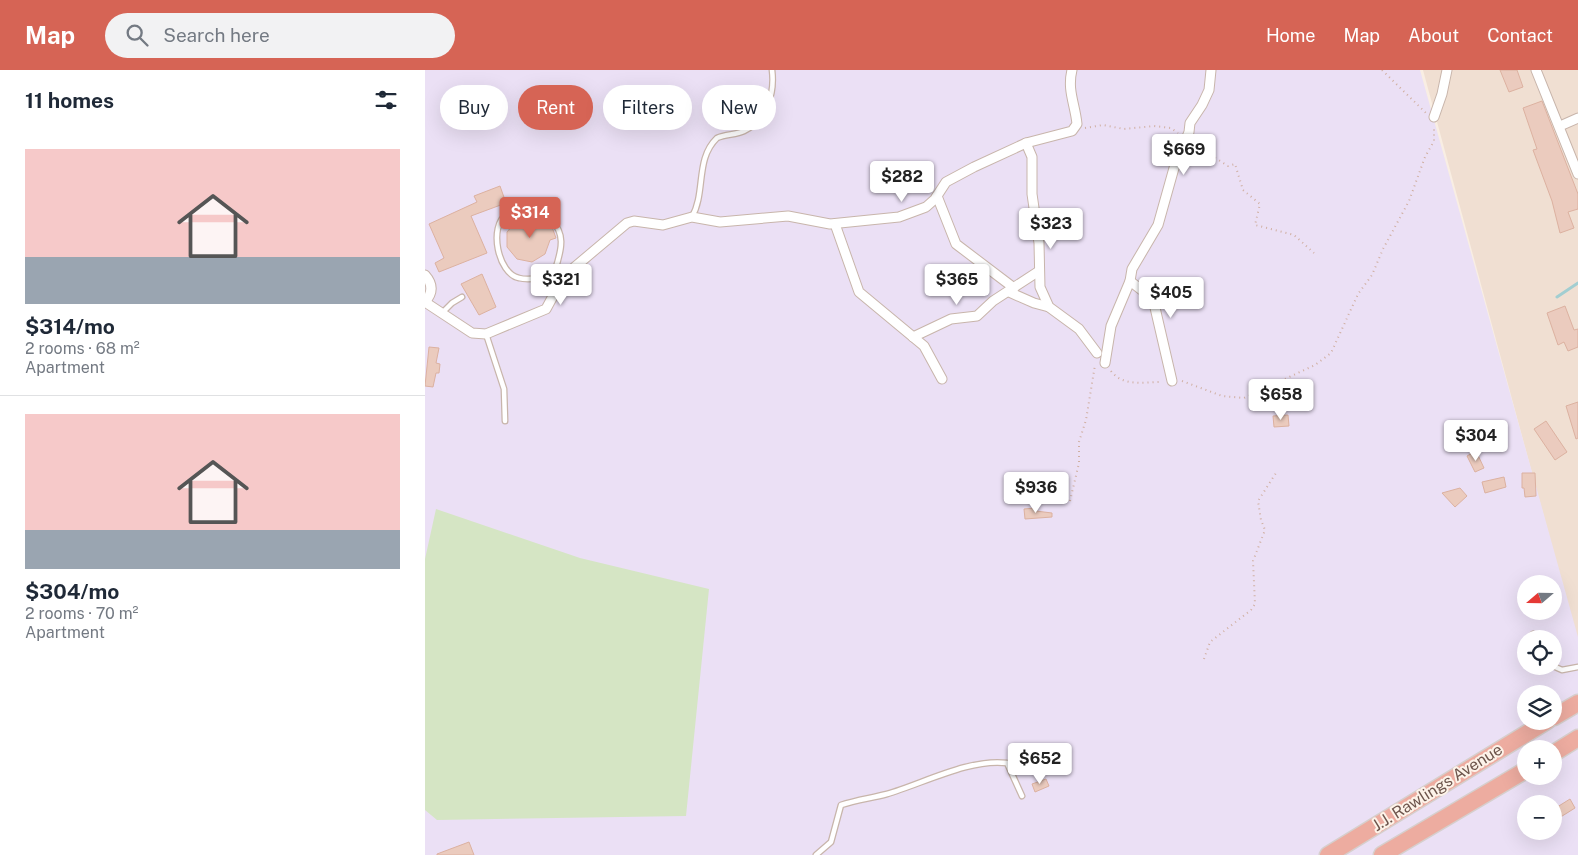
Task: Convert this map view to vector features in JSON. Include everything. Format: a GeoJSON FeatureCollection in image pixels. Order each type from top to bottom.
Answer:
{"type":"FeatureCollection","features":[{"type":"Feature","properties":{"kind":"highway"},"geometry":{"type":"LineString","coordinates":[[1562,712],[1578,703]]}},
{"type":"Feature","properties":{"kind":"highway","name":"J.J. Rawlings Avenue"},"geometry":{"type":"LineString","coordinates":[[1328,855],[1532,730]]}},
{"type":"Feature","properties":{"kind":"highway"},"geometry":{"type":"LineString","coordinates":[[1562,748],[1578,738]]}},
{"type":"Feature","properties":{"kind":"highway","name":"J.J. Rawlings Avenue"},"geometry":{"type":"LineString","coordinates":[[1382,855],[1517,775]]}},
{"type":"Feature","properties":{"kind":"street"},"geometry":{"type":"LineString","coordinates":[[425,275],[431,286],[431,292],[425,302],[472,334],[486,334],[541,312],[549,304],[557,280],[627,223],[634,221],[663,225],[692,216],[720,222],[788,216],[835,224],[899,217],[926,207],[951,179],[1026,143],[1072,131],[1077,124],[1075,108],[1069,93],[1072,70]]}},
{"type":"Feature","properties":{"kind":"street"},"geometry":{"type":"LineString","coordinates":[[1105,363],[1111,326],[1130,281],[1132,269],[1158,225],[1174,168],[1189,132],[1190,123],[1203,105],[1209,90],[1211,70]]}},
{"type":"Feature","properties":{"kind":"street"},"geometry":{"type":"LineString","coordinates":[[1434,118],[1443,94],[1447,70]]}},
{"type":"Feature","properties":{"kind":"street"},"geometry":{"type":"LineString","coordinates":[[1536,70],[1578,174]]}},
{"type":"Feature","properties":{"kind":"street"},"geometry":{"type":"LineString","coordinates":[[1560,126],[1578,118]]}},
{"type":"Feature","properties":{"kind":"street"},"geometry":{"type":"LineString","coordinates":[[1026,143],[1032,157],[1032,194],[1039,243],[1040,287],[1049,306]]}},
{"type":"Feature","properties":{"kind":"street"},"geometry":{"type":"LineString","coordinates":[[937,196],[956,244],[1012,290],[1034,303],[1049,306],[1079,329],[1097,353]]}},
{"type":"Feature","properties":{"kind":"street"},"geometry":{"type":"LineString","coordinates":[[835,224],[859,292],[877,304],[927,348],[942,379]]}},
{"type":"Feature","properties":{"kind":"street"},"geometry":{"type":"LineString","coordinates":[[913,337],[951,319],[977,316],[993,300],[1012,290],[1039,271]]}},
{"type":"Feature","properties":{"kind":"street"},"geometry":{"type":"LineString","coordinates":[[1130,281],[1153,299],[1172,381]]}},
{"type":"Feature","properties":{"kind":"street","name":"J.J. Rawlings Avenue"},"geometry":{"type":"LineString","coordinates":[[1396,855],[1412,836]]}},
{"type":"Feature","properties":{"kind":"lane"},"geometry":{"type":"LineString","coordinates":[[692,216],[698,206],[705,155],[717,138],[743,131],[756,121],[772,96],[772,70]]}},
{"type":"Feature","properties":{"kind":"lane"},"geometry":{"type":"LineString","coordinates":[[529,207],[542,211],[559,229],[561,243],[557,280],[519,278],[511,275],[499,256],[496,236],[498,223],[507,214],[529,207]]}},
{"type":"Feature","properties":{"kind":"lane"},"geometry":{"type":"LineString","coordinates":[[442,313],[452,302],[462,297]]}},
{"type":"Feature","properties":{"kind":"lane"},"geometry":{"type":"LineString","coordinates":[[486,334],[503,389],[505,421]]}},
{"type":"Feature","properties":{"kind":"lane"},"geometry":{"type":"LineString","coordinates":[[1562,670],[1578,667]]}},
{"type":"Feature","properties":{"kind":"lane"},"geometry":{"type":"LineString","coordinates":[[816,855],[831,842],[841,805],[888,794],[955,770],[989,763],[1007,763],[1022,796]]}},
{"type":"Feature","properties":{"kind":"path"},"geometry":{"type":"LineString","coordinates":[[1105,363],[1113,375],[1130,383],[1189,382],[1232,398],[1244,398],[1315,365],[1331,353],[1359,294],[1373,272],[1409,201],[1425,157],[1434,141],[1434,118],[1422,110],[1382,70]]}},
{"type":"Feature","properties":{"kind":"path"},"geometry":{"type":"LineString","coordinates":[[1078,130],[1103,125],[1124,129],[1154,126],[1171,128],[1179,134]]}},
{"type":"Feature","properties":{"kind":"path"},"geometry":{"type":"LineString","coordinates":[[1188,139],[1228,166],[1235,164],[1243,190],[1260,204],[1255,225],[1294,235],[1314,253]]}},
{"type":"Feature","properties":{"kind":"path"},"geometry":{"type":"LineString","coordinates":[[1070,501],[1079,463],[1079,442],[1086,420],[1097,353]]}},
{"type":"Feature","properties":{"kind":"path"},"geometry":{"type":"LineString","coordinates":[[1204,659],[1210,642],[1251,610],[1255,604],[1253,561],[1265,530],[1258,501],[1277,473]]}},
{"type":"Feature","properties":{"kind":"shaded area"},"geometry":{"type":"Polygon","coordinates":[[[425,70],[1420,70],[1561,575],[1517,575],[1517,620],[1563,620],[1563,583],[1578,637],[1578,855],[425,855],[425,70]]]}},
{"type":"Feature","properties":{"kind":"shaded area"},"geometry":{"type":"Polygon","coordinates":[[[1423,70],[1578,70],[1578,643],[1563,588],[1563,575],[1560,575],[1423,70]]]}},
{"type":"Feature","properties":{"kind":"green space"},"geometry":{"type":"Polygon","coordinates":[[[436,509],[580,558],[709,589],[686,816],[437,820],[425,810],[425,559],[436,509]]]}},
{"type":"Feature","properties":{"kind":"building"},"geometry":{"type":"Polygon","coordinates":[[[1500,70],[1517,70],[1523,87],[1509,92],[1500,70]]]}},
{"type":"Feature","properties":{"kind":"building"},"geometry":{"type":"Polygon","coordinates":[[[1542,101],[1578,194],[1578,209],[1568,212],[1574,228],[1560,233],[1552,201],[1533,150],[1537,149],[1523,108],[1542,101]]]}},
{"type":"Feature","properties":{"kind":"building"},"geometry":{"type":"Polygon","coordinates":[[[500,186],[506,203],[471,216],[487,253],[439,272],[435,263],[444,258],[429,224],[477,202],[474,196],[500,186]]]}},
{"type":"Feature","properties":{"kind":"building"},"geometry":{"type":"Polygon","coordinates":[[[532,217],[541,222],[544,218],[552,227],[556,238],[550,240],[545,254],[532,262],[517,259],[507,247],[507,232],[518,219],[532,217]]]}},
{"type":"Feature","properties":{"kind":"building"},"geometry":{"type":"Polygon","coordinates":[[[482,274],[496,307],[479,315],[461,284],[482,274]]]}},
{"type":"Feature","properties":{"kind":"building"},"geometry":{"type":"Polygon","coordinates":[[[1565,306],[1574,330],[1578,329],[1578,347],[1568,351],[1564,342],[1558,345],[1547,313],[1565,306]]]}},
{"type":"Feature","properties":{"kind":"building"},"geometry":{"type":"Polygon","coordinates":[[[429,347],[439,348],[436,363],[440,364],[439,373],[436,373],[433,387],[425,386],[429,347]]]}},
{"type":"Feature","properties":{"kind":"building"},"geometry":{"type":"Polygon","coordinates":[[[1578,402],[1578,438],[1576,439],[1566,406],[1578,402]]]}},
{"type":"Feature","properties":{"kind":"building"},"geometry":{"type":"Polygon","coordinates":[[[1288,415],[1289,426],[1274,427],[1273,416],[1288,415]]]}},
{"type":"Feature","properties":{"kind":"building"},"geometry":{"type":"Polygon","coordinates":[[[1546,421],[1567,452],[1555,460],[1534,429],[1546,421]]]}},
{"type":"Feature","properties":{"kind":"building"},"geometry":{"type":"Polygon","coordinates":[[[1476,451],[1484,468],[1475,472],[1467,456],[1476,451]]]}},
{"type":"Feature","properties":{"kind":"building"},"geometry":{"type":"Polygon","coordinates":[[[1522,473],[1535,473],[1536,496],[1525,497],[1524,488],[1522,488],[1522,473]]]}},
{"type":"Feature","properties":{"kind":"building"},"geometry":{"type":"Polygon","coordinates":[[[1504,477],[1506,487],[1485,493],[1482,482],[1504,477]]]}},
{"type":"Feature","properties":{"kind":"building"},"geometry":{"type":"Polygon","coordinates":[[[1460,488],[1467,496],[1455,507],[1442,493],[1460,488]]]}},
{"type":"Feature","properties":{"kind":"building"},"geometry":{"type":"Polygon","coordinates":[[[1035,508],[1036,511],[1052,513],[1052,517],[1025,519],[1024,509],[1035,508]]]}},
{"type":"Feature","properties":{"kind":"building"},"geometry":{"type":"Polygon","coordinates":[[[1046,779],[1049,786],[1035,792],[1032,784],[1046,779]]]}},
{"type":"Feature","properties":{"kind":"building"},"geometry":{"type":"Polygon","coordinates":[[[1570,799],[1575,808],[1562,816],[1562,804],[1570,799]]]}},
{"type":"Feature","properties":{"kind":"building"},"geometry":{"type":"Polygon","coordinates":[[[469,842],[474,855],[437,855],[437,854],[469,842]]]}},
{"type":"Feature","properties":{"kind":"waterway"},"geometry":{"type":"LineString","coordinates":[[1557,297],[1578,283]]}}]}
